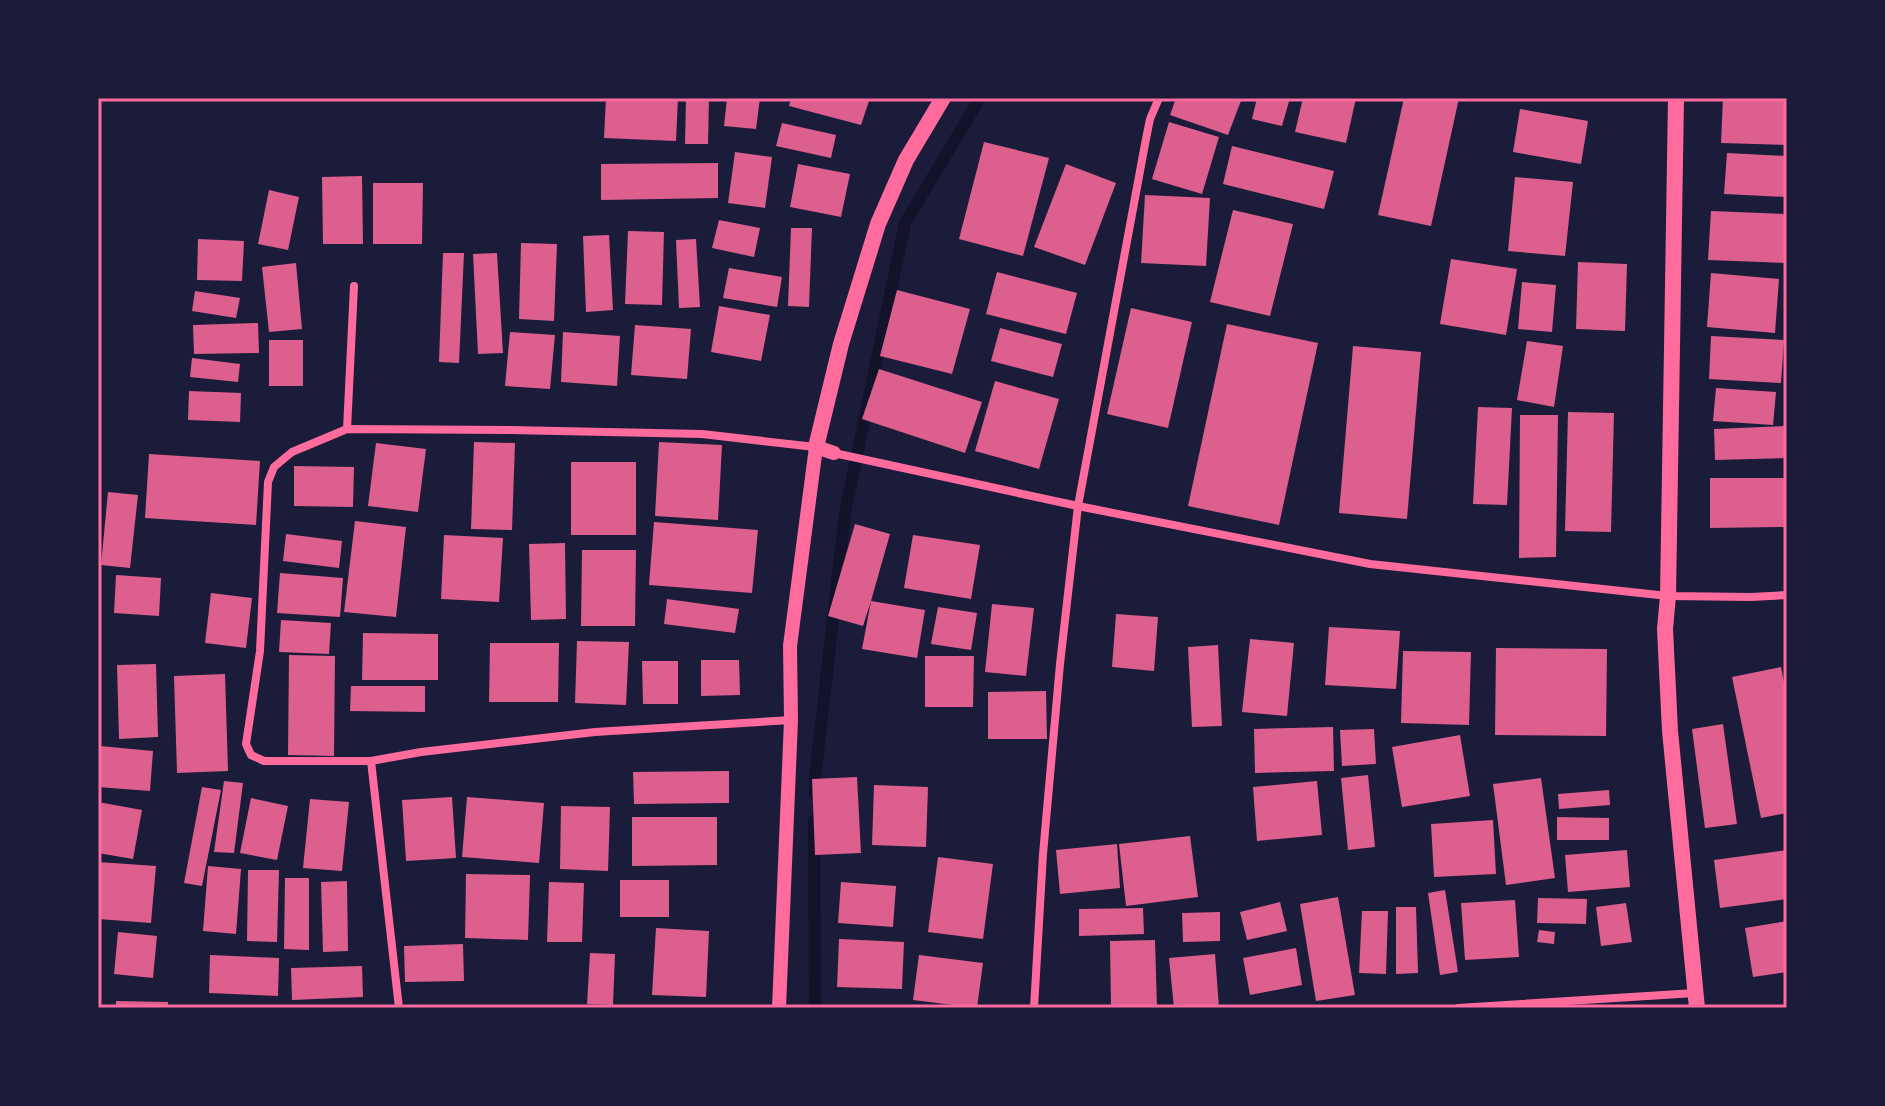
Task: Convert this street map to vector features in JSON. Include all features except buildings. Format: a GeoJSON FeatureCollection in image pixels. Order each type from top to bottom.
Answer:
{"type":"FeatureCollection","features":[{"type":"Feature","properties":{"kind":"main road"},"geometry":{"type":"LineString","coordinates":[[816,447],[841,344],[878,224],[906,160],[943,98]]}},
{"type":"Feature","properties":{"kind":"main road"},"geometry":{"type":"LineString","coordinates":[[1676,98],[1665,629],[1670,731],[1696,1000]]}},
{"type":"Feature","properties":{"kind":"street"},"geometry":{"type":"LineString","coordinates":[[1034,1008],[1043,854],[1078,506],[1145,144],[1150,119],[1159,98]]}},
{"type":"Feature","properties":{"kind":"street"},"geometry":{"type":"LineString","coordinates":[[347,429],[354,286]]}},
{"type":"Feature","properties":{"kind":"street"},"geometry":{"type":"LineString","coordinates":[[791,720],[595,732],[421,752],[371,761],[264,761],[251,755],[246,744],[260,651],[268,482],[274,467],[292,452],[347,429],[702,434],[816,447],[869,462],[1370,564],[1668,596],[1787,595]]}},
{"type":"Feature","properties":{"kind":"street"},"geometry":{"type":"LineString","coordinates":[[779,1008],[791,720],[790,646],[816,447]]}},
{"type":"Feature","properties":{"kind":"street"},"geometry":{"type":"LineString","coordinates":[[371,761],[399,1008]]}},
{"type":"Feature","properties":{"kind":"street"},"geometry":{"type":"LineString","coordinates":[[1458,1008],[1696,1000]]}},
{"type":"Feature","properties":{"kind":"waterway"},"geometry":{"type":"LineString","coordinates":[[815,794],[845,513],[905,223],[980,98]]}},
{"type":"Feature","properties":{"kind":"waterway"},"geometry":{"type":"LineString","coordinates":[[814,821],[815,1008]]}}]}
